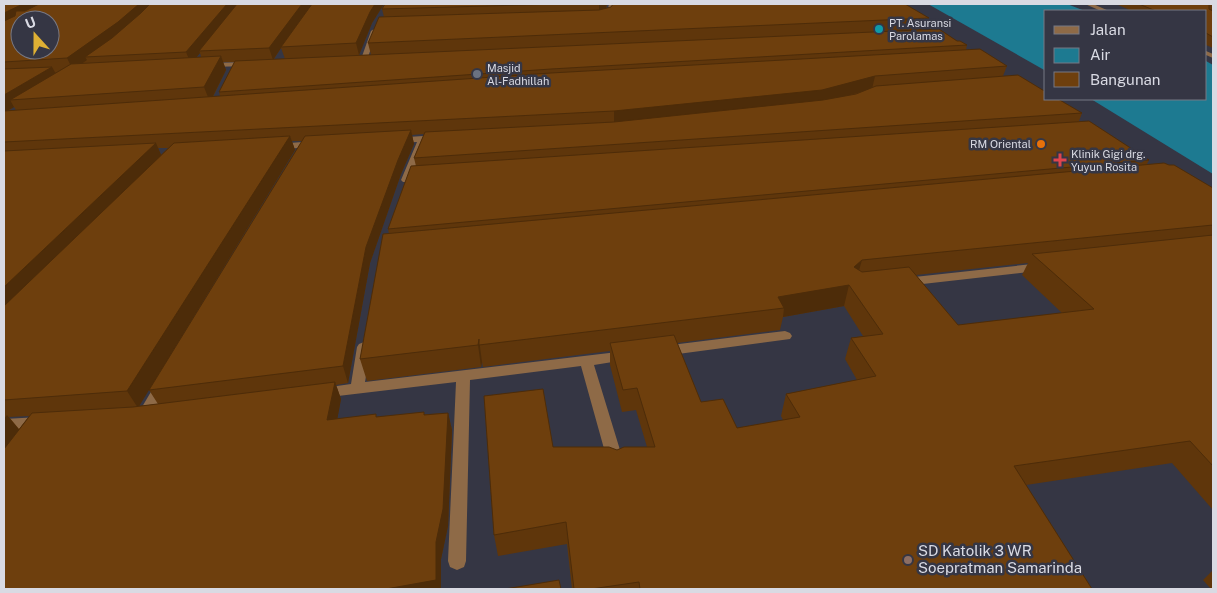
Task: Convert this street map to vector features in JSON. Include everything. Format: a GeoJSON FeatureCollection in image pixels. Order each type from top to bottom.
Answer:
{"type":"FeatureCollection","features":[{"type":"Feature","properties":{"kind":"street"},"geometry":{"type":"LineString","coordinates":[[599,17],[610,14],[611,5],[622,4]]}},
{"type":"Feature","properties":{"kind":"street"},"geometry":{"type":"LineString","coordinates":[[889,4],[955,42]]}},
{"type":"Feature","properties":{"kind":"street"},"geometry":{"type":"LineString","coordinates":[[1088,4],[1103,10]]}},
{"type":"Feature","properties":{"kind":"street"},"geometry":{"type":"LineString","coordinates":[[363,60],[377,24]]}},
{"type":"Feature","properties":{"kind":"street"},"geometry":{"type":"LineString","coordinates":[[921,34],[941,34]]}},
{"type":"Feature","properties":{"kind":"street"},"geometry":{"type":"LineString","coordinates":[[353,61],[373,60]]}},
{"type":"Feature","properties":{"kind":"street"},"geometry":{"type":"LineString","coordinates":[[195,66],[233,68],[260,64]]}},
{"type":"Feature","properties":{"kind":"street"},"geometry":{"type":"LineString","coordinates":[[384,141],[452,137]]}},
{"type":"Feature","properties":{"kind":"street"},"geometry":{"type":"LineString","coordinates":[[402,194],[413,174],[423,139]]}},
{"type":"Feature","properties":{"kind":"street"},"geometry":{"type":"LineString","coordinates":[[267,147],[324,144]]}},
{"type":"Feature","properties":{"kind":"street"},"geometry":{"type":"LineString","coordinates":[[295,161],[304,145]]}},
{"type":"Feature","properties":{"kind":"street"},"geometry":{"type":"LineString","coordinates":[[896,283],[1054,266]]}},
{"type":"Feature","properties":{"kind":"street"},"geometry":{"type":"LineString","coordinates":[[357,388],[367,330]]}},
{"type":"Feature","properties":{"kind":"street"},"geometry":{"type":"LineString","coordinates":[[309,395],[785,336]]}},
{"type":"Feature","properties":{"kind":"street"},"geometry":{"type":"LineString","coordinates":[[586,360],[616,463]]}},
{"type":"Feature","properties":{"kind":"street"},"geometry":{"type":"LineString","coordinates":[[144,416],[168,375]]}},
{"type":"Feature","properties":{"kind":"street"},"geometry":{"type":"LineString","coordinates":[[457,561],[463,376]]}},
{"type":"Feature","properties":{"kind":"street"},"geometry":{"type":"LineString","coordinates":[[124,417],[163,413]]}},
{"type":"Feature","properties":{"kind":"street"},"geometry":{"type":"LineString","coordinates":[[4,425],[58,422]]}},
{"type":"Feature","properties":{"kind":"street"},"geometry":{"type":"LineString","coordinates":[[27,438],[39,423]]}},
{"type":"Feature","properties":{"kind":"water"},"geometry":{"type":"Polygon","coordinates":[[[928,4],[1067,4],[1082,10],[1044,10],[1044,70],[928,4]]]}},
{"type":"Feature","properties":{"kind":"water"},"geometry":{"type":"Polygon","coordinates":[[[1207,62],[1213,65],[1213,174],[1093,100],[1207,100],[1207,62]]]}},
{"type":"Feature","properties":{"kind":"building"},"geometry":{"type":"Polygon","coordinates":[[[4,4],[23,4],[10,10],[4,13],[4,4]]]}},
{"type":"Feature","properties":{"kind":"building"},"geometry":{"type":"Polygon","coordinates":[[[39,4],[139,4],[118,22],[67,58],[60,58],[60,10],[27,10],[39,4]]]}},
{"type":"Feature","properties":{"kind":"building"},"geometry":{"type":"Polygon","coordinates":[[[150,4],[227,4],[186,52],[85,57],[112,38],[150,4]]]}},
{"type":"Feature","properties":{"kind":"building"},"geometry":{"type":"Polygon","coordinates":[[[237,4],[302,4],[269,48],[199,51],[237,4]]]}},
{"type":"Feature","properties":{"kind":"building"},"geometry":{"type":"Polygon","coordinates":[[[312,4],[375,4],[356,43],[281,47],[312,4]]]}},
{"type":"Feature","properties":{"kind":"building"},"geometry":{"type":"Polygon","coordinates":[[[385,4],[557,4],[382,9],[385,4]]]}},
{"type":"Feature","properties":{"kind":"building"},"geometry":{"type":"Polygon","coordinates":[[[613,4],[905,4],[929,18],[368,43],[379,17],[599,10],[611,7],[613,4]]]}},
{"type":"Feature","properties":{"kind":"building"},"geometry":{"type":"Polygon","coordinates":[[[1139,4],[1209,4],[1209,9],[1213,11],[1213,37],[1207,34],[1207,10],[1154,10],[1139,4]]]}},
{"type":"Feature","properties":{"kind":"building"},"geometry":{"type":"Polygon","coordinates":[[[10,18],[10,60],[36,60],[4,62],[4,21],[10,18]]]}},
{"type":"Feature","properties":{"kind":"building"},"geometry":{"type":"Polygon","coordinates":[[[939,29],[967,45],[551,69],[219,92],[235,61],[939,29]]]}},
{"type":"Feature","properties":{"kind":"building"},"geometry":{"type":"Polygon","coordinates":[[[980,49],[1007,66],[875,76],[822,90],[614,111],[4,142],[4,111],[551,73],[980,49]]]}},
{"type":"Feature","properties":{"kind":"building"},"geometry":{"type":"Polygon","coordinates":[[[221,56],[204,87],[10,100],[71,64],[221,56]]]}},
{"type":"Feature","properties":{"kind":"building"},"geometry":{"type":"Polygon","coordinates":[[[52,67],[4,95],[4,69],[52,67]]]}},
{"type":"Feature","properties":{"kind":"building"},"geometry":{"type":"Polygon","coordinates":[[[1018,75],[1044,91],[1044,100],[1060,100],[1082,113],[414,158],[425,132],[614,122],[823,100],[856,94],[876,86],[1018,75]]]}},
{"type":"Feature","properties":{"kind":"building"},"geometry":{"type":"Polygon","coordinates":[[[1089,121],[1149,160],[388,229],[411,166],[1089,121]]]}},
{"type":"Feature","properties":{"kind":"building"},"geometry":{"type":"Polygon","coordinates":[[[411,130],[366,247],[343,366],[149,390],[305,136],[411,130]]]}},
{"type":"Feature","properties":{"kind":"building"},"geometry":{"type":"Polygon","coordinates":[[[290,136],[127,391],[4,400],[4,306],[174,143],[290,136]]]}},
{"type":"Feature","properties":{"kind":"building"},"geometry":{"type":"Polygon","coordinates":[[[156,143],[4,287],[4,151],[156,143]]]}},
{"type":"Feature","properties":{"kind":"building"},"geometry":{"type":"Polygon","coordinates":[[[1164,163],[1174,165],[1213,188],[1213,225],[862,260],[854,267],[862,272],[909,267],[958,325],[1094,309],[1032,254],[1213,235],[1213,466],[1190,441],[1014,466],[1092,589],[640,589],[639,582],[591,589],[574,589],[566,522],[494,535],[484,396],[543,389],[553,447],[609,447],[617,450],[624,447],[655,447],[637,388],[623,390],[610,343],[674,335],[701,402],[723,399],[737,428],[800,417],[786,394],[876,376],[851,338],[883,334],[849,285],[778,297],[784,308],[479,345],[479,339],[478,345],[360,359],[383,234],[1164,163]]]}},
{"type":"Feature","properties":{"kind":"building"},"geometry":{"type":"Polygon","coordinates":[[[335,382],[327,420],[376,414],[376,417],[424,412],[424,415],[448,413],[443,509],[436,542],[436,580],[386,589],[4,589],[4,449],[32,413],[133,407],[335,382]]]}},
{"type":"Feature","properties":{"kind":"building"},"geometry":{"type":"Polygon","coordinates":[[[559,580],[561,589],[505,589],[559,580]]]}},
{"type":"Feature","properties":{"kind":"place","name":"PT. Asuransi Parolamas"},"geometry":{"type":"Point","coordinates":[879,29]}},
{"type":"Feature","properties":{"kind":"place","name":"Masjid Al-Fadhillah"},"geometry":{"type":"Point","coordinates":[477,74]}},
{"type":"Feature","properties":{"kind":"place","name":"RM Oriental"},"geometry":{"type":"Point","coordinates":[1041,144]}},
{"type":"Feature","properties":{"kind":"place","name":"Klinik Gigi drg. Yuyun Rosita"},"geometry":{"type":"Point","coordinates":[1060,160]}},
{"type":"Feature","properties":{"kind":"place","name":"SD Katolik 3 WR Soepratman Samarinda"},"geometry":{"type":"Point","coordinates":[908,560]}}]}
